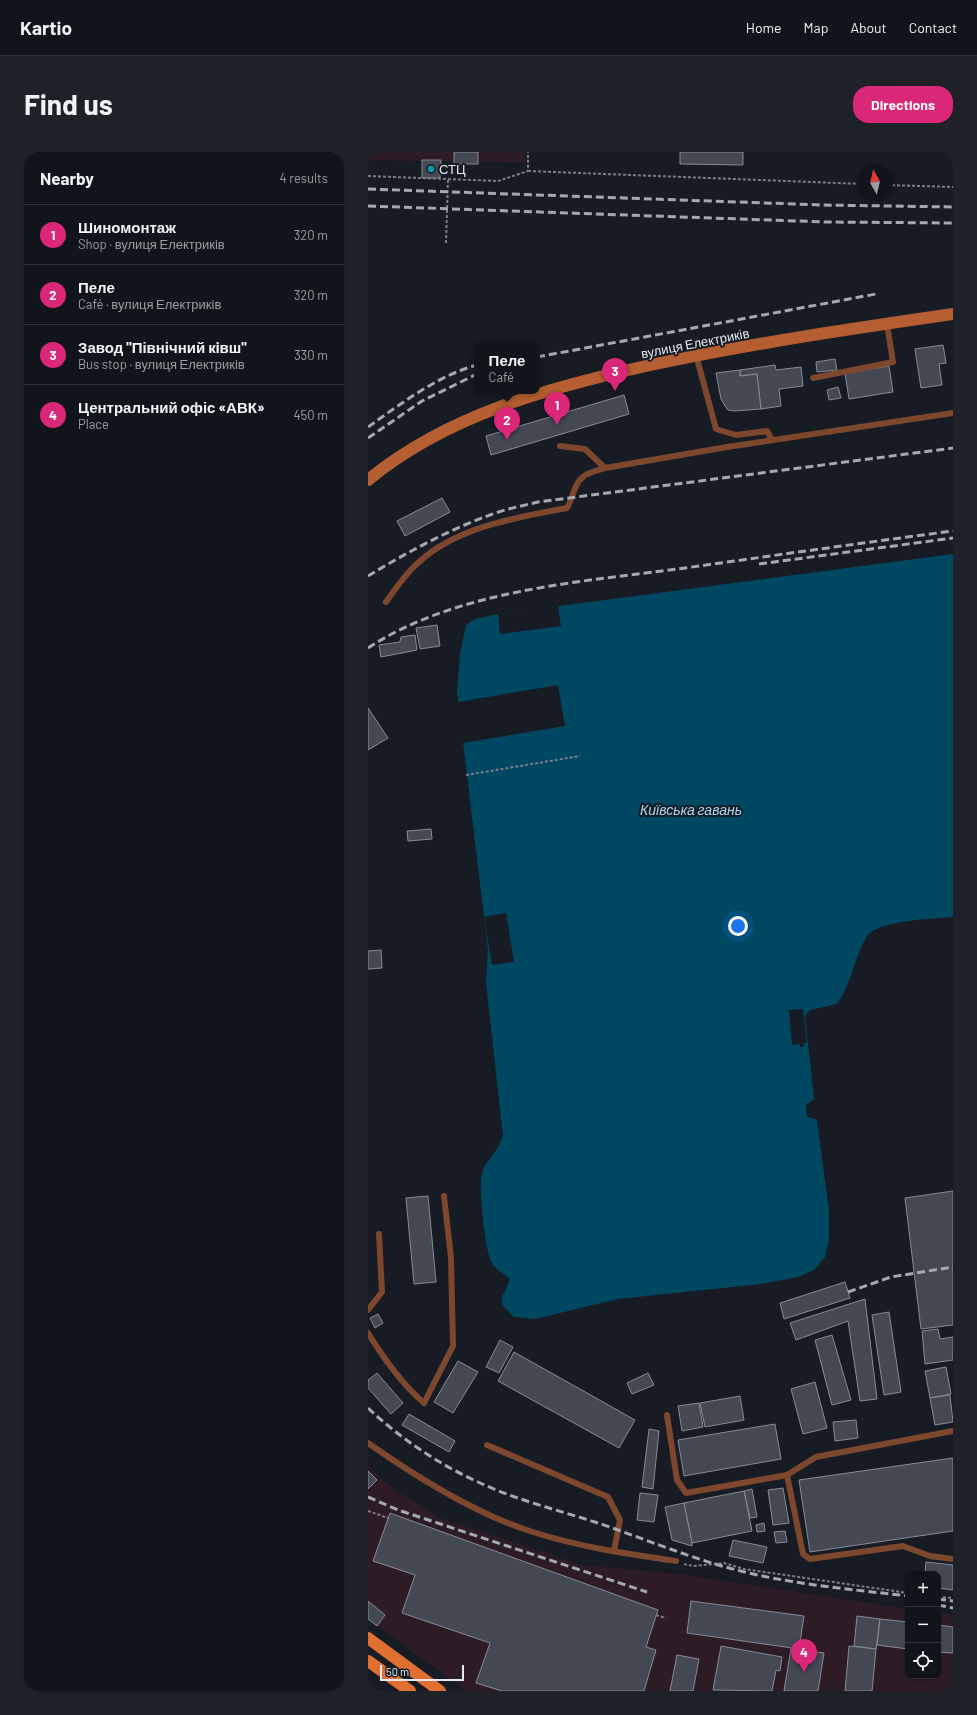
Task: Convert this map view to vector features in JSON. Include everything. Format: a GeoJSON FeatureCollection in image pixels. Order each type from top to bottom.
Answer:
{"type":"FeatureCollection","features":[{"type":"Feature","properties":{"kind":"main road"},"geometry":{"type":"LineString","coordinates":[[368,1638],[440,1691]]}},
{"type":"Feature","properties":{"kind":"main road"},"geometry":{"type":"LineString","coordinates":[[368,1661],[410,1691]]}},
{"type":"Feature","properties":{"kind":"street","name":"вулиця Електриків"},"geometry":{"type":"LineString","coordinates":[[540,393],[573,383],[696,355],[953,314]]}},
{"type":"Feature","properties":{"kind":"street","name":"вулиця Електриків"},"geometry":{"type":"LineString","coordinates":[[368,480],[419,445],[468,420],[514,401],[537,394]]}},
{"type":"Feature","properties":{"kind":"lane"},"geometry":{"type":"LineString","coordinates":[[813,378],[893,362],[887,324]]}},
{"type":"Feature","properties":{"kind":"lane"},"geometry":{"type":"LineString","coordinates":[[696,355],[716,430],[736,435],[767,431],[772,440]]}},
{"type":"Feature","properties":{"kind":"lane"},"geometry":{"type":"LineString","coordinates":[[386,602],[398,584],[419,561],[445,543],[495,522],[567,508],[573,498],[574,488],[584,476],[606,468],[772,440],[953,414]]}},
{"type":"Feature","properties":{"kind":"lane"},"geometry":{"type":"LineString","coordinates":[[560,446],[585,450],[606,468]]}},
{"type":"Feature","properties":{"kind":"lane"},"geometry":{"type":"LineString","coordinates":[[368,1333],[391,1368],[411,1392],[424,1403],[453,1346],[451,1258],[444,1196]]}},
{"type":"Feature","properties":{"kind":"lane"},"geometry":{"type":"LineString","coordinates":[[368,1310],[382,1292],[379,1234]]}},
{"type":"Feature","properties":{"kind":"lane"},"geometry":{"type":"LineString","coordinates":[[667,1416],[678,1480],[686,1493],[787,1475],[816,1457],[953,1431]]}},
{"type":"Feature","properties":{"kind":"lane"},"geometry":{"type":"LineString","coordinates":[[368,1443],[388,1457],[458,1499],[498,1519],[533,1532],[614,1551],[676,1561]]}},
{"type":"Feature","properties":{"kind":"lane"},"geometry":{"type":"LineString","coordinates":[[487,1445],[608,1497],[620,1520],[614,1551]]}},
{"type":"Feature","properties":{"kind":"lane"},"geometry":{"type":"LineString","coordinates":[[787,1475],[803,1554],[810,1559],[903,1546],[930,1556],[953,1559]]}},
{"type":"Feature","properties":{"kind":"path"},"geometry":{"type":"LineString","coordinates":[[528,152],[528,171]]}},
{"type":"Feature","properties":{"kind":"path"},"geometry":{"type":"LineString","coordinates":[[368,176],[498,181],[528,171],[857,184]]}},
{"type":"Feature","properties":{"kind":"path"},"geometry":{"type":"LineString","coordinates":[[446,243],[448,179]]}},
{"type":"Feature","properties":{"kind":"path"},"geometry":{"type":"LineString","coordinates":[[893,185],[953,187]]}},
{"type":"Feature","properties":{"kind":"path"},"geometry":{"type":"LineString","coordinates":[[466,775],[580,756]]}},
{"type":"Feature","properties":{"kind":"path"},"geometry":{"type":"LineString","coordinates":[[368,1511],[388,1518]]}},
{"type":"Feature","properties":{"kind":"path"},"geometry":{"type":"LineString","coordinates":[[676,1561],[693,1566],[724,1563],[744,1570],[905,1593]]}},
{"type":"Feature","properties":{"kind":"path"},"geometry":{"type":"LineString","coordinates":[[941,1596],[953,1598]]}},
{"type":"Feature","properties":{"kind":"path"},"geometry":{"type":"LineString","coordinates":[[656,1615],[666,1618]]}},
{"type":"Feature","properties":{"kind":"shaded area"},"geometry":{"type":"Polygon","coordinates":[[[368,152],[525,152],[525,163],[368,160],[368,152]]]}},
{"type":"Feature","properties":{"kind":"shaded area"},"geometry":{"type":"Polygon","coordinates":[[[368,1467],[392,1488],[441,1518],[582,1565],[679,1574],[905,1609],[905,1679],[941,1679],[941,1613],[953,1615],[953,1691],[466,1691],[368,1619],[368,1467]]]}},
{"type":"Feature","properties":{"kind":"water","name":"Київська гавань"},"geometry":{"type":"Polygon","coordinates":[[[953,554],[953,917],[896,923],[876,929],[869,934],[863,943],[847,985],[837,1004],[810,1010],[805,1016],[814,1098],[806,1104],[807,1117],[816,1119],[817,1121],[829,1211],[829,1240],[825,1257],[814,1270],[798,1277],[761,1284],[618,1299],[535,1319],[514,1317],[502,1304],[502,1297],[510,1280],[494,1266],[489,1257],[481,1191],[483,1169],[498,1147],[503,1136],[486,983],[488,950],[457,692],[460,654],[466,625],[475,619],[498,614],[953,554]]]}},
{"type":"Feature","properties":{"kind":"pier"},"geometry":{"type":"Polygon","coordinates":[[[558,606],[561,626],[500,634],[498,614],[558,606]]]}},
{"type":"Feature","properties":{"kind":"pier"},"geometry":{"type":"Polygon","coordinates":[[[558,685],[565,726],[463,743],[458,702],[558,685]]]}},
{"type":"Feature","properties":{"kind":"pier"},"geometry":{"type":"Polygon","coordinates":[[[506,913],[514,962],[492,965],[484,917],[506,913]]]}},
{"type":"Feature","properties":{"kind":"pier"},"geometry":{"type":"Polygon","coordinates":[[[803,1009],[807,1043],[804,1043],[804,1047],[800,1047],[800,1044],[792,1045],[789,1010],[803,1009]]]}},
{"type":"Feature","properties":{"kind":"building"},"geometry":{"type":"Polygon","coordinates":[[[454,152],[478,152],[478,164],[454,164],[454,152]]]}},
{"type":"Feature","properties":{"kind":"building"},"geometry":{"type":"Polygon","coordinates":[[[680,152],[743,152],[743,165],[680,164],[680,152]]]}},
{"type":"Feature","properties":{"kind":"building","name":"СТЦ"},"geometry":{"type":"Polygon","coordinates":[[[422,160],[441,160],[440,178],[422,178],[422,160]]]}},
{"type":"Feature","properties":{"kind":"building"},"geometry":{"type":"Polygon","coordinates":[[[943,345],[946,363],[939,364],[942,385],[921,388],[915,349],[943,345]]]}},
{"type":"Feature","properties":{"kind":"building"},"geometry":{"type":"Polygon","coordinates":[[[835,359],[837,370],[817,372],[816,362],[835,359]]]}},
{"type":"Feature","properties":{"kind":"building"},"geometry":{"type":"Polygon","coordinates":[[[775,365],[776,370],[801,367],[803,386],[779,389],[781,406],[761,409],[757,374],[740,376],[740,370],[775,365]]]}},
{"type":"Feature","properties":{"kind":"building"},"geometry":{"type":"Polygon","coordinates":[[[889,366],[893,392],[849,399],[845,373],[889,366]]]}},
{"type":"Feature","properties":{"kind":"building"},"geometry":{"type":"Polygon","coordinates":[[[740,370],[740,376],[757,374],[761,409],[728,410],[721,399],[716,373],[740,370]]]}},
{"type":"Feature","properties":{"kind":"building"},"geometry":{"type":"Polygon","coordinates":[[[838,387],[841,398],[829,400],[827,390],[838,387]]]}},
{"type":"Feature","properties":{"kind":"building"},"geometry":{"type":"Polygon","coordinates":[[[624,395],[629,414],[491,455],[486,436],[624,395]]]}},
{"type":"Feature","properties":{"kind":"building"},"geometry":{"type":"Polygon","coordinates":[[[442,498],[450,512],[405,536],[397,521],[442,498]]]}},
{"type":"Feature","properties":{"kind":"building"},"geometry":{"type":"Polygon","coordinates":[[[437,625],[440,646],[420,649],[416,628],[437,625]]]}},
{"type":"Feature","properties":{"kind":"building"},"geometry":{"type":"Polygon","coordinates":[[[415,635],[417,650],[381,657],[379,645],[400,642],[401,637],[415,635]]]}},
{"type":"Feature","properties":{"kind":"building"},"geometry":{"type":"Polygon","coordinates":[[[368,708],[388,738],[368,750],[368,708]]]}},
{"type":"Feature","properties":{"kind":"building"},"geometry":{"type":"Polygon","coordinates":[[[431,829],[432,839],[408,841],[407,831],[431,829]]]}},
{"type":"Feature","properties":{"kind":"building"},"geometry":{"type":"Polygon","coordinates":[[[381,950],[382,968],[368,969],[368,951],[381,950]]]}},
{"type":"Feature","properties":{"kind":"building"},"geometry":{"type":"Polygon","coordinates":[[[953,1191],[953,1325],[921,1329],[905,1198],[953,1191]]]}},
{"type":"Feature","properties":{"kind":"building"},"geometry":{"type":"Polygon","coordinates":[[[428,1196],[436,1282],[414,1284],[406,1198],[428,1196]]]}},
{"type":"Feature","properties":{"kind":"building"},"geometry":{"type":"Polygon","coordinates":[[[845,1282],[850,1298],[784,1319],[780,1303],[845,1282]]]}},
{"type":"Feature","properties":{"kind":"building"},"geometry":{"type":"Polygon","coordinates":[[[865,1299],[877,1399],[860,1401],[848,1321],[796,1340],[790,1323],[865,1299]]]}},
{"type":"Feature","properties":{"kind":"building"},"geometry":{"type":"Polygon","coordinates":[[[889,1312],[901,1392],[884,1395],[872,1315],[889,1312]]]}},
{"type":"Feature","properties":{"kind":"building"},"geometry":{"type":"Polygon","coordinates":[[[378,1314],[383,1323],[375,1328],[370,1318],[378,1314]]]}},
{"type":"Feature","properties":{"kind":"building"},"geometry":{"type":"Polygon","coordinates":[[[938,1329],[940,1339],[953,1337],[953,1360],[925,1364],[922,1331],[938,1329]]]}},
{"type":"Feature","properties":{"kind":"building"},"geometry":{"type":"Polygon","coordinates":[[[832,1335],[851,1400],[832,1405],[815,1340],[832,1335]]]}},
{"type":"Feature","properties":{"kind":"building"},"geometry":{"type":"Polygon","coordinates":[[[500,1340],[513,1347],[499,1373],[486,1367],[500,1340]]]}},
{"type":"Feature","properties":{"kind":"building"},"geometry":{"type":"Polygon","coordinates":[[[514,1352],[635,1420],[619,1448],[498,1381],[514,1352]]]}},
{"type":"Feature","properties":{"kind":"building"},"geometry":{"type":"Polygon","coordinates":[[[458,1361],[478,1372],[453,1413],[434,1402],[458,1361]]]}},
{"type":"Feature","properties":{"kind":"building"},"geometry":{"type":"Polygon","coordinates":[[[946,1367],[951,1394],[930,1398],[925,1371],[946,1367]]]}},
{"type":"Feature","properties":{"kind":"building"},"geometry":{"type":"Polygon","coordinates":[[[377,1373],[403,1403],[391,1414],[368,1388],[368,1380],[377,1373]]]}},
{"type":"Feature","properties":{"kind":"building"},"geometry":{"type":"Polygon","coordinates":[[[648,1373],[654,1385],[632,1394],[627,1383],[648,1373]]]}},
{"type":"Feature","properties":{"kind":"building"},"geometry":{"type":"Polygon","coordinates":[[[815,1382],[827,1428],[803,1434],[791,1389],[815,1382]]]}},
{"type":"Feature","properties":{"kind":"building"},"geometry":{"type":"Polygon","coordinates":[[[950,1395],[953,1422],[935,1425],[930,1398],[950,1395]]]}},
{"type":"Feature","properties":{"kind":"building"},"geometry":{"type":"Polygon","coordinates":[[[740,1396],[744,1420],[705,1427],[700,1403],[740,1396]]]}},
{"type":"Feature","properties":{"kind":"building"},"geometry":{"type":"Polygon","coordinates":[[[699,1403],[703,1427],[682,1431],[678,1406],[699,1403]]]}},
{"type":"Feature","properties":{"kind":"building"},"geometry":{"type":"Polygon","coordinates":[[[409,1414],[455,1441],[449,1452],[402,1425],[409,1414]]]}},
{"type":"Feature","properties":{"kind":"building"},"geometry":{"type":"Polygon","coordinates":[[[856,1420],[858,1438],[835,1441],[833,1422],[856,1420]]]}},
{"type":"Feature","properties":{"kind":"building"},"geometry":{"type":"Polygon","coordinates":[[[775,1424],[781,1459],[684,1476],[678,1440],[775,1424]]]}},
{"type":"Feature","properties":{"kind":"building"},"geometry":{"type":"Polygon","coordinates":[[[649,1429],[659,1431],[653,1489],[642,1487],[649,1429]]]}},
{"type":"Feature","properties":{"kind":"building"},"geometry":{"type":"Polygon","coordinates":[[[953,1458],[953,1531],[810,1552],[799,1480],[953,1458]]]}},
{"type":"Feature","properties":{"kind":"building"},"geometry":{"type":"Polygon","coordinates":[[[368,1471],[377,1480],[368,1489],[368,1471]]]}},
{"type":"Feature","properties":{"kind":"building"},"geometry":{"type":"Polygon","coordinates":[[[783,1488],[789,1523],[773,1525],[768,1490],[783,1488]]]}},
{"type":"Feature","properties":{"kind":"building"},"geometry":{"type":"Polygon","coordinates":[[[752,1489],[757,1517],[750,1518],[744,1491],[752,1489]]]}},
{"type":"Feature","properties":{"kind":"building"},"geometry":{"type":"Polygon","coordinates":[[[744,1491],[752,1531],[692,1543],[684,1503],[744,1491]]]}},
{"type":"Feature","properties":{"kind":"building"},"geometry":{"type":"Polygon","coordinates":[[[640,1493],[658,1495],[654,1522],[637,1520],[640,1493]]]}},
{"type":"Feature","properties":{"kind":"building"},"geometry":{"type":"Polygon","coordinates":[[[684,1503],[692,1546],[672,1540],[665,1507],[684,1503]]]}},
{"type":"Feature","properties":{"kind":"building"},"geometry":{"type":"Polygon","coordinates":[[[390,1513],[658,1610],[646,1647],[656,1650],[644,1691],[502,1691],[476,1683],[490,1643],[402,1613],[415,1575],[373,1561],[390,1513]]]}},
{"type":"Feature","properties":{"kind":"building"},"geometry":{"type":"Polygon","coordinates":[[[764,1523],[765,1531],[757,1532],[756,1525],[764,1523]]]}},
{"type":"Feature","properties":{"kind":"building"},"geometry":{"type":"Polygon","coordinates":[[[785,1531],[787,1542],[776,1543],[774,1532],[785,1531]]]}},
{"type":"Feature","properties":{"kind":"building"},"geometry":{"type":"Polygon","coordinates":[[[733,1540],[767,1547],[763,1563],[729,1556],[733,1540]]]}},
{"type":"Feature","properties":{"kind":"building"},"geometry":{"type":"Polygon","coordinates":[[[926,1562],[953,1565],[953,1590],[941,1588],[941,1571],[925,1571],[926,1562]]]}},
{"type":"Feature","properties":{"kind":"building"},"geometry":{"type":"Polygon","coordinates":[[[368,1601],[385,1615],[377,1626],[368,1619],[368,1601]]]}},
{"type":"Feature","properties":{"kind":"building"},"geometry":{"type":"Polygon","coordinates":[[[691,1601],[804,1616],[799,1649],[687,1633],[691,1601]]]}},
{"type":"Feature","properties":{"kind":"building"},"geometry":{"type":"Polygon","coordinates":[[[857,1616],[880,1619],[876,1649],[854,1646],[857,1616]]]}},
{"type":"Feature","properties":{"kind":"building"},"geometry":{"type":"Polygon","coordinates":[[[880,1619],[905,1622],[905,1649],[877,1645],[880,1619]]]}},
{"type":"Feature","properties":{"kind":"building"},"geometry":{"type":"Polygon","coordinates":[[[941,1625],[953,1627],[953,1653],[941,1652],[941,1625]]]}},
{"type":"Feature","properties":{"kind":"building"},"geometry":{"type":"Polygon","coordinates":[[[721,1646],[782,1657],[780,1671],[776,1670],[772,1691],[713,1690],[721,1646]]]}},
{"type":"Feature","properties":{"kind":"building"},"geometry":{"type":"Polygon","coordinates":[[[849,1646],[876,1649],[872,1691],[845,1691],[849,1646]]]}},
{"type":"Feature","properties":{"kind":"building"},"geometry":{"type":"Polygon","coordinates":[[[791,1648],[824,1653],[818,1691],[784,1691],[791,1648]]]}},
{"type":"Feature","properties":{"kind":"building"},"geometry":{"type":"Polygon","coordinates":[[[677,1655],[699,1659],[693,1691],[670,1691],[677,1655]]]}},
{"type":"Feature","properties":{"kind":"railway"},"geometry":{"type":"LineString","coordinates":[[368,189],[823,205],[953,207]]}},
{"type":"Feature","properties":{"kind":"railway"},"geometry":{"type":"LineString","coordinates":[[368,206],[826,222],[953,223]]}},
{"type":"Feature","properties":{"kind":"railway"},"geometry":{"type":"LineString","coordinates":[[540,356],[876,294]]}},
{"type":"Feature","properties":{"kind":"railway"},"geometry":{"type":"LineString","coordinates":[[368,427],[420,391],[448,376],[474,366]]}},
{"type":"Feature","properties":{"kind":"railway"},"geometry":{"type":"LineString","coordinates":[[368,438],[422,401],[474,375]]}},
{"type":"Feature","properties":{"kind":"railway"},"geometry":{"type":"LineString","coordinates":[[368,576],[412,551],[474,521],[508,509],[538,502],[953,448]]}},
{"type":"Feature","properties":{"kind":"railway"},"geometry":{"type":"LineString","coordinates":[[368,648],[402,629],[439,613],[478,601],[518,592],[599,579],[953,531]]}},
{"type":"Feature","properties":{"kind":"railway"},"geometry":{"type":"LineString","coordinates":[[759,564],[953,538]]}},
{"type":"Feature","properties":{"kind":"railway"},"geometry":{"type":"LineString","coordinates":[[848,1292],[891,1277],[953,1267]]}},
{"type":"Feature","properties":{"kind":"railway"},"geometry":{"type":"LineString","coordinates":[[368,1408],[393,1430],[434,1459],[478,1482],[522,1499],[598,1523],[696,1558],[751,1574],[818,1585],[905,1596]]}},
{"type":"Feature","properties":{"kind":"railway"},"geometry":{"type":"LineString","coordinates":[[368,1497],[398,1510],[647,1592]]}},
{"type":"Feature","properties":{"kind":"railway"},"geometry":{"type":"LineString","coordinates":[[941,1599],[953,1601]]}},
{"type":"Feature","properties":{"kind":"railway"},"geometry":{"type":"LineString","coordinates":[[941,1606],[953,1608]]}},
{"type":"Feature","properties":{"kind":"place","name":"СТЦ"},"geometry":{"type":"Point","coordinates":[431,169]}},
{"type":"Feature","properties":{"kind":"place","name":"Завод \"Північний кiвш\""},"geometry":{"type":"Point","coordinates":[615,391]}},
{"type":"Feature","properties":{"kind":"place","name":"Шиномонтаж"},"geometry":{"type":"Point","coordinates":[557,425]}},
{"type":"Feature","properties":{"kind":"place","name":"Пеле"},"geometry":{"type":"Point","coordinates":[507,440]}},
{"type":"Feature","properties":{"kind":"place","name":"Центральний офіс «АВК»"},"geometry":{"type":"Point","coordinates":[804,1672]}}]}
